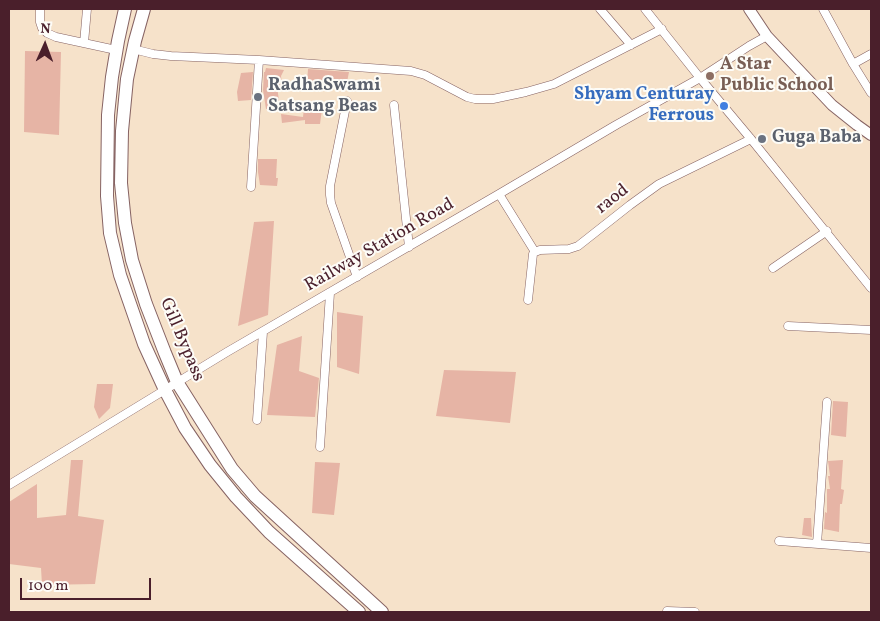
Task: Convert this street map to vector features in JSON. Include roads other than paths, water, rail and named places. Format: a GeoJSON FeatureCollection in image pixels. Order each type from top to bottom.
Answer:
{"type":"FeatureCollection","features":[{"type":"Feature","properties":{"kind":"main road","name":"Gill Bypass"},"geometry":{"type":"LineString","coordinates":[[125,9],[112,77],[108,132],[107,196],[110,233],[120,275],[144,344],[185,428],[210,465],[236,497],[269,532],[359,612]]}},
{"type":"Feature","properties":{"kind":"main road","name":"Gill Bypass"},"geometry":{"type":"LineString","coordinates":[[144,9],[127,79],[122,131],[121,183],[124,223],[132,260],[146,304],[177,382],[232,469],[255,496],[382,612]]}},
{"type":"Feature","properties":{"kind":"street"},"geometry":{"type":"LineString","coordinates":[[40,9],[40,22],[46,33],[56,37],[116,50]]}},
{"type":"Feature","properties":{"kind":"street"},"geometry":{"type":"LineString","coordinates":[[84,43],[87,9]]}},
{"type":"Feature","properties":{"kind":"street"},"geometry":{"type":"LineString","coordinates":[[600,9],[630,45]]}},
{"type":"Feature","properties":{"kind":"street"},"geometry":{"type":"LineString","coordinates":[[646,9],[871,288]]}},
{"type":"Feature","properties":{"kind":"street"},"geometry":{"type":"LineString","coordinates":[[748,9],[767,36],[832,104],[856,125],[871,135]]}},
{"type":"Feature","properties":{"kind":"street"},"geometry":{"type":"LineString","coordinates":[[824,9],[853,64],[871,93]]}},
{"type":"Feature","properties":{"kind":"street"},"geometry":{"type":"LineString","coordinates":[[133,49],[171,56],[411,70],[425,75],[467,97],[493,99],[554,84],[662,29]]}},
{"type":"Feature","properties":{"kind":"street","name":"Railway Station Road"},"geometry":{"type":"LineString","coordinates":[[9,485],[177,382],[616,125],[700,78],[767,36]]}},
{"type":"Feature","properties":{"kind":"street"},"geometry":{"type":"LineString","coordinates":[[853,64],[871,54]]}},
{"type":"Feature","properties":{"kind":"street"},"geometry":{"type":"LineString","coordinates":[[251,186],[259,60]]}},
{"type":"Feature","properties":{"kind":"street"},"geometry":{"type":"LineString","coordinates":[[347,101],[330,186],[330,195],[331,203],[357,277]]}},
{"type":"Feature","properties":{"kind":"street"},"geometry":{"type":"LineString","coordinates":[[394,105],[409,247]]}},
{"type":"Feature","properties":{"kind":"street","name":"raod"},"geometry":{"type":"LineString","coordinates":[[535,252],[540,250],[569,249],[578,246],[659,184],[752,139]]}},
{"type":"Feature","properties":{"kind":"street"},"geometry":{"type":"LineString","coordinates":[[499,194],[535,252],[528,300]]}},
{"type":"Feature","properties":{"kind":"street"},"geometry":{"type":"LineString","coordinates":[[773,268],[826,231]]}},
{"type":"Feature","properties":{"kind":"street"},"geometry":{"type":"LineString","coordinates":[[320,447],[330,293]]}},
{"type":"Feature","properties":{"kind":"street"},"geometry":{"type":"LineString","coordinates":[[788,326],[871,330]]}},
{"type":"Feature","properties":{"kind":"street"},"geometry":{"type":"LineString","coordinates":[[257,420],[263,332]]}},
{"type":"Feature","properties":{"kind":"street"},"geometry":{"type":"LineString","coordinates":[[817,544],[826,402]]}},
{"type":"Feature","properties":{"kind":"street"},"geometry":{"type":"LineString","coordinates":[[779,541],[871,548]]}},
{"type":"Feature","properties":{"kind":"street"},"geometry":{"type":"LineString","coordinates":[[667,611],[695,612]]}},
{"type":"Feature","properties":{"kind":"place","name":"A Star Public School"},"geometry":{"type":"Point","coordinates":[710,76]}},
{"type":"Feature","properties":{"kind":"place","name":"RadhaSwami Satsang Beas"},"geometry":{"type":"Point","coordinates":[258,97]}},
{"type":"Feature","properties":{"kind":"place","name":"Shyam Centuray Ferrous"},"geometry":{"type":"Point","coordinates":[724,106]}},
{"type":"Feature","properties":{"kind":"place","name":"Guga Baba"},"geometry":{"type":"Point","coordinates":[762,139]}}]}
